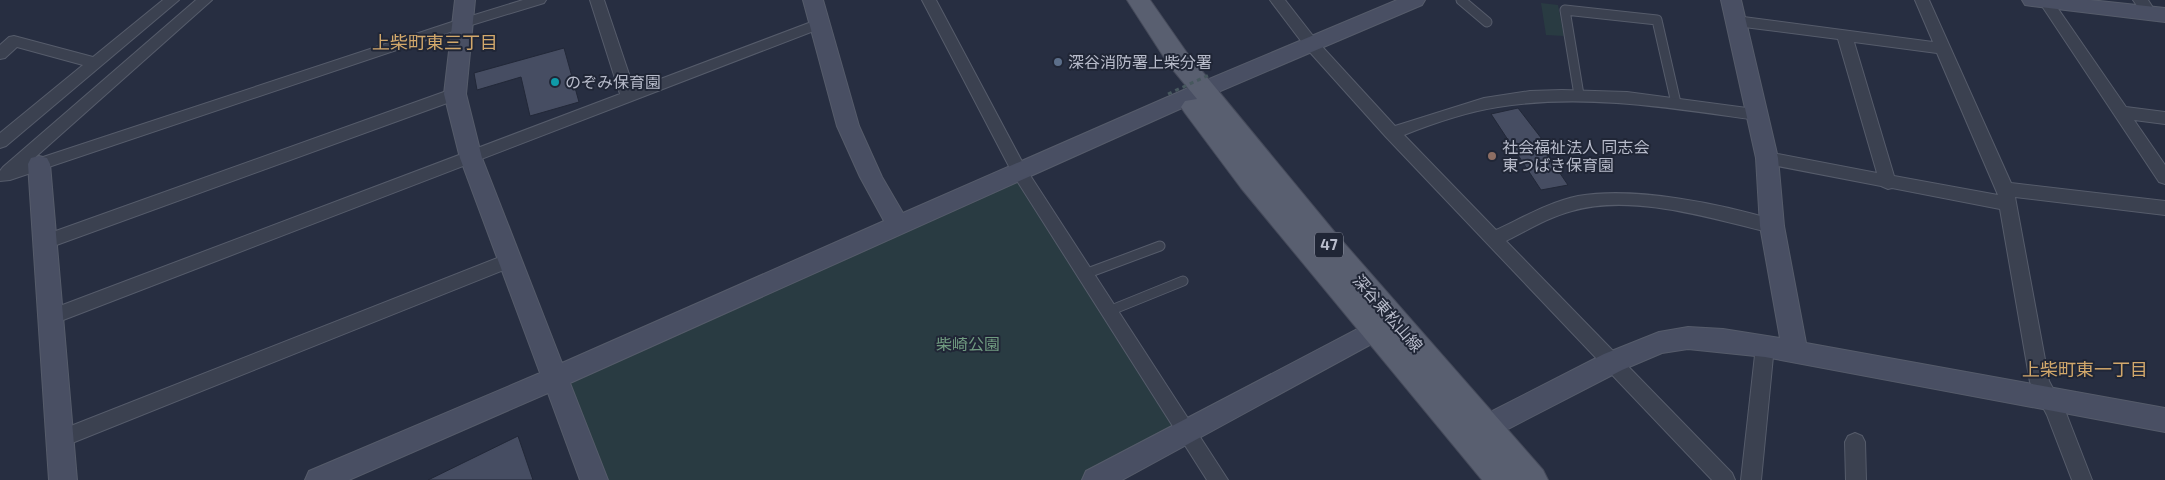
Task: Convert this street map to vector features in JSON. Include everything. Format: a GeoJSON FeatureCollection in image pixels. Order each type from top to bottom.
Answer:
{"type":"FeatureCollection","features":[{"type":"Feature","properties":{"kind":"main road","name":"深谷東松山線"},"geometry":{"type":"LineString","coordinates":[[1119,0],[1161,64],[1192,89]]}},
{"type":"Feature","properties":{"kind":"main road","name":"深谷東松山線"},"geometry":{"type":"LineString","coordinates":[[1138,0],[1178,59],[1192,89],[1250,181],[1385,325],[1476,432],[1532,480]]}},
{"type":"Feature","properties":{"kind":"main road","name":"深谷東松山線"},"geometry":{"type":"LineString","coordinates":[[1476,432],[1502,480]]}},
{"type":"Feature","properties":{"kind":"street"},"geometry":{"type":"LineString","coordinates":[[0,142],[172,0]]}},
{"type":"Feature","properties":{"kind":"street"},"geometry":{"type":"LineString","coordinates":[[2,178],[79,108],[205,0]]}},
{"type":"Feature","properties":{"kind":"street"},"geometry":{"type":"LineString","coordinates":[[465,0],[460,24],[455,94],[471,158],[594,480]]}},
{"type":"Feature","properties":{"kind":"street"},"geometry":{"type":"LineString","coordinates":[[2,178],[460,24],[540,0]]}},
{"type":"Feature","properties":{"kind":"street"},"geometry":{"type":"LineString","coordinates":[[598,0],[629,97]]}},
{"type":"Feature","properties":{"kind":"street"},"geometry":{"type":"LineString","coordinates":[[813,0],[836,92],[871,179],[899,226]]}},
{"type":"Feature","properties":{"kind":"street"},"geometry":{"type":"LineString","coordinates":[[929,0],[1020,172],[1218,480]]}},
{"type":"Feature","properties":{"kind":"street"},"geometry":{"type":"LineString","coordinates":[[1277,0],[1312,45],[1392,133],[1725,480]]}},
{"type":"Feature","properties":{"kind":"street"},"geometry":{"type":"LineString","coordinates":[[319,480],[555,378],[1020,172],[1192,89],[1312,45],[1416,0]]}},
{"type":"Feature","properties":{"kind":"street"},"geometry":{"type":"LineString","coordinates":[[1922,0],[2007,197],[2040,382],[2056,413],[2082,480]]}},
{"type":"Feature","properties":{"kind":"street"},"geometry":{"type":"LineString","coordinates":[[2041,1],[2152,10]]}},
{"type":"Feature","properties":{"kind":"street"},"geometry":{"type":"LineString","coordinates":[[2041,1],[2121,112],[2165,178]]}},
{"type":"Feature","properties":{"kind":"street"},"geometry":{"type":"LineString","coordinates":[[1795,352],[1772,226],[1767,158],[1734,10],[1844,36],[1942,48]]}},
{"type":"Feature","properties":{"kind":"street"},"geometry":{"type":"LineString","coordinates":[[51,317],[819,24]]}},
{"type":"Feature","properties":{"kind":"street"},"geometry":{"type":"LineString","coordinates":[[1844,36],[1888,183]]}},
{"type":"Feature","properties":{"kind":"street"},"geometry":{"type":"LineString","coordinates":[[0,54],[14,41],[95,63]]}},
{"type":"Feature","properties":{"kind":"street"},"geometry":{"type":"LineString","coordinates":[[45,242],[455,94]]}},
{"type":"Feature","properties":{"kind":"street"},"geometry":{"type":"LineString","coordinates":[[1392,133],[1446,113],[1498,101],[1579,95],[1676,103],[1756,114]]}},
{"type":"Feature","properties":{"kind":"street"},"geometry":{"type":"LineString","coordinates":[[2121,112],[2165,118]]}},
{"type":"Feature","properties":{"kind":"street"},"geometry":{"type":"LineString","coordinates":[[1767,158],[1888,183],[2007,197],[2165,208]]}},
{"type":"Feature","properties":{"kind":"street"},"geometry":{"type":"LineString","coordinates":[[39,164],[63,480]]}},
{"type":"Feature","properties":{"kind":"street"},"geometry":{"type":"LineString","coordinates":[[1494,239],[1575,203],[1608,199],[1654,202],[1772,226]]}},
{"type":"Feature","properties":{"kind":"street"},"geometry":{"type":"LineString","coordinates":[[60,440],[510,260]]}},
{"type":"Feature","properties":{"kind":"street"},"geometry":{"type":"LineString","coordinates":[[1096,480],[1385,325]]}},
{"type":"Feature","properties":{"kind":"street"},"geometry":{"type":"LineString","coordinates":[[1476,432],[1613,362],[1659,343],[1688,338],[1723,340],[1765,346],[2165,420]]}},
{"type":"Feature","properties":{"kind":"street"},"geometry":{"type":"LineString","coordinates":[[1751,480],[1765,346]]}},
{"type":"Feature","properties":{"kind":"street"},"geometry":{"type":"LineString","coordinates":[[1855,442],[1856,480]]}},
{"type":"Feature","properties":{"kind":"lane"},"geometry":{"type":"LineString","coordinates":[[1461,0],[1488,22]]}},
{"type":"Feature","properties":{"kind":"lane"},"geometry":{"type":"LineString","coordinates":[[1579,95],[1565,10],[1656,20],[1676,103]]}},
{"type":"Feature","properties":{"kind":"lane"},"geometry":{"type":"LineString","coordinates":[[1085,274],[1160,246]]}},
{"type":"Feature","properties":{"kind":"lane"},"geometry":{"type":"LineString","coordinates":[[1109,311],[1183,281]]}},
{"type":"Feature","properties":{"kind":"green space"},"geometry":{"type":"Polygon","coordinates":[[[1541,3],[1558,5],[1564,36],[1546,35],[1541,3]]]}},
{"type":"Feature","properties":{"kind":"green space","name":"柴崎公園"},"geometry":{"type":"Polygon","coordinates":[[[1020,172],[1185,431],[1096,480],[594,480],[555,378],[1020,172]]]}},
{"type":"Feature","properties":{"kind":"building","name":"のぞみ保育園"},"geometry":{"type":"Polygon","coordinates":[[[564,48],[579,102],[530,116],[521,77],[477,90],[474,73],[564,48]]]}},
{"type":"Feature","properties":{"kind":"building"},"geometry":{"type":"Polygon","coordinates":[[[1518,108],[1545,143],[1540,144],[1568,185],[1541,190],[1491,114],[1518,108]]]}},
{"type":"Feature","properties":{"kind":"building"},"geometry":{"type":"Polygon","coordinates":[[[518,436],[533,480],[428,480],[518,436]]]}},
{"type":"Feature","properties":{"kind":"place","name":"深谷消防署上柴分署"},"geometry":{"type":"Point","coordinates":[1058,62]}},
{"type":"Feature","properties":{"kind":"place","name":"のぞみ保育園"},"geometry":{"type":"Point","coordinates":[555,82]}},
{"type":"Feature","properties":{"kind":"place","name":"社会福祉法人 同志会 東つばき保育園"},"geometry":{"type":"Point","coordinates":[1492,156]}},
{"type":"Feature","properties":{"kind":"district","name":"上柴町東三丁目"},"geometry":{"type":"Point","coordinates":[435,43]}},
{"type":"Feature","properties":{"kind":"district","name":"上柴町東一丁目"},"geometry":{"type":"Point","coordinates":[2085,370]}}]}
